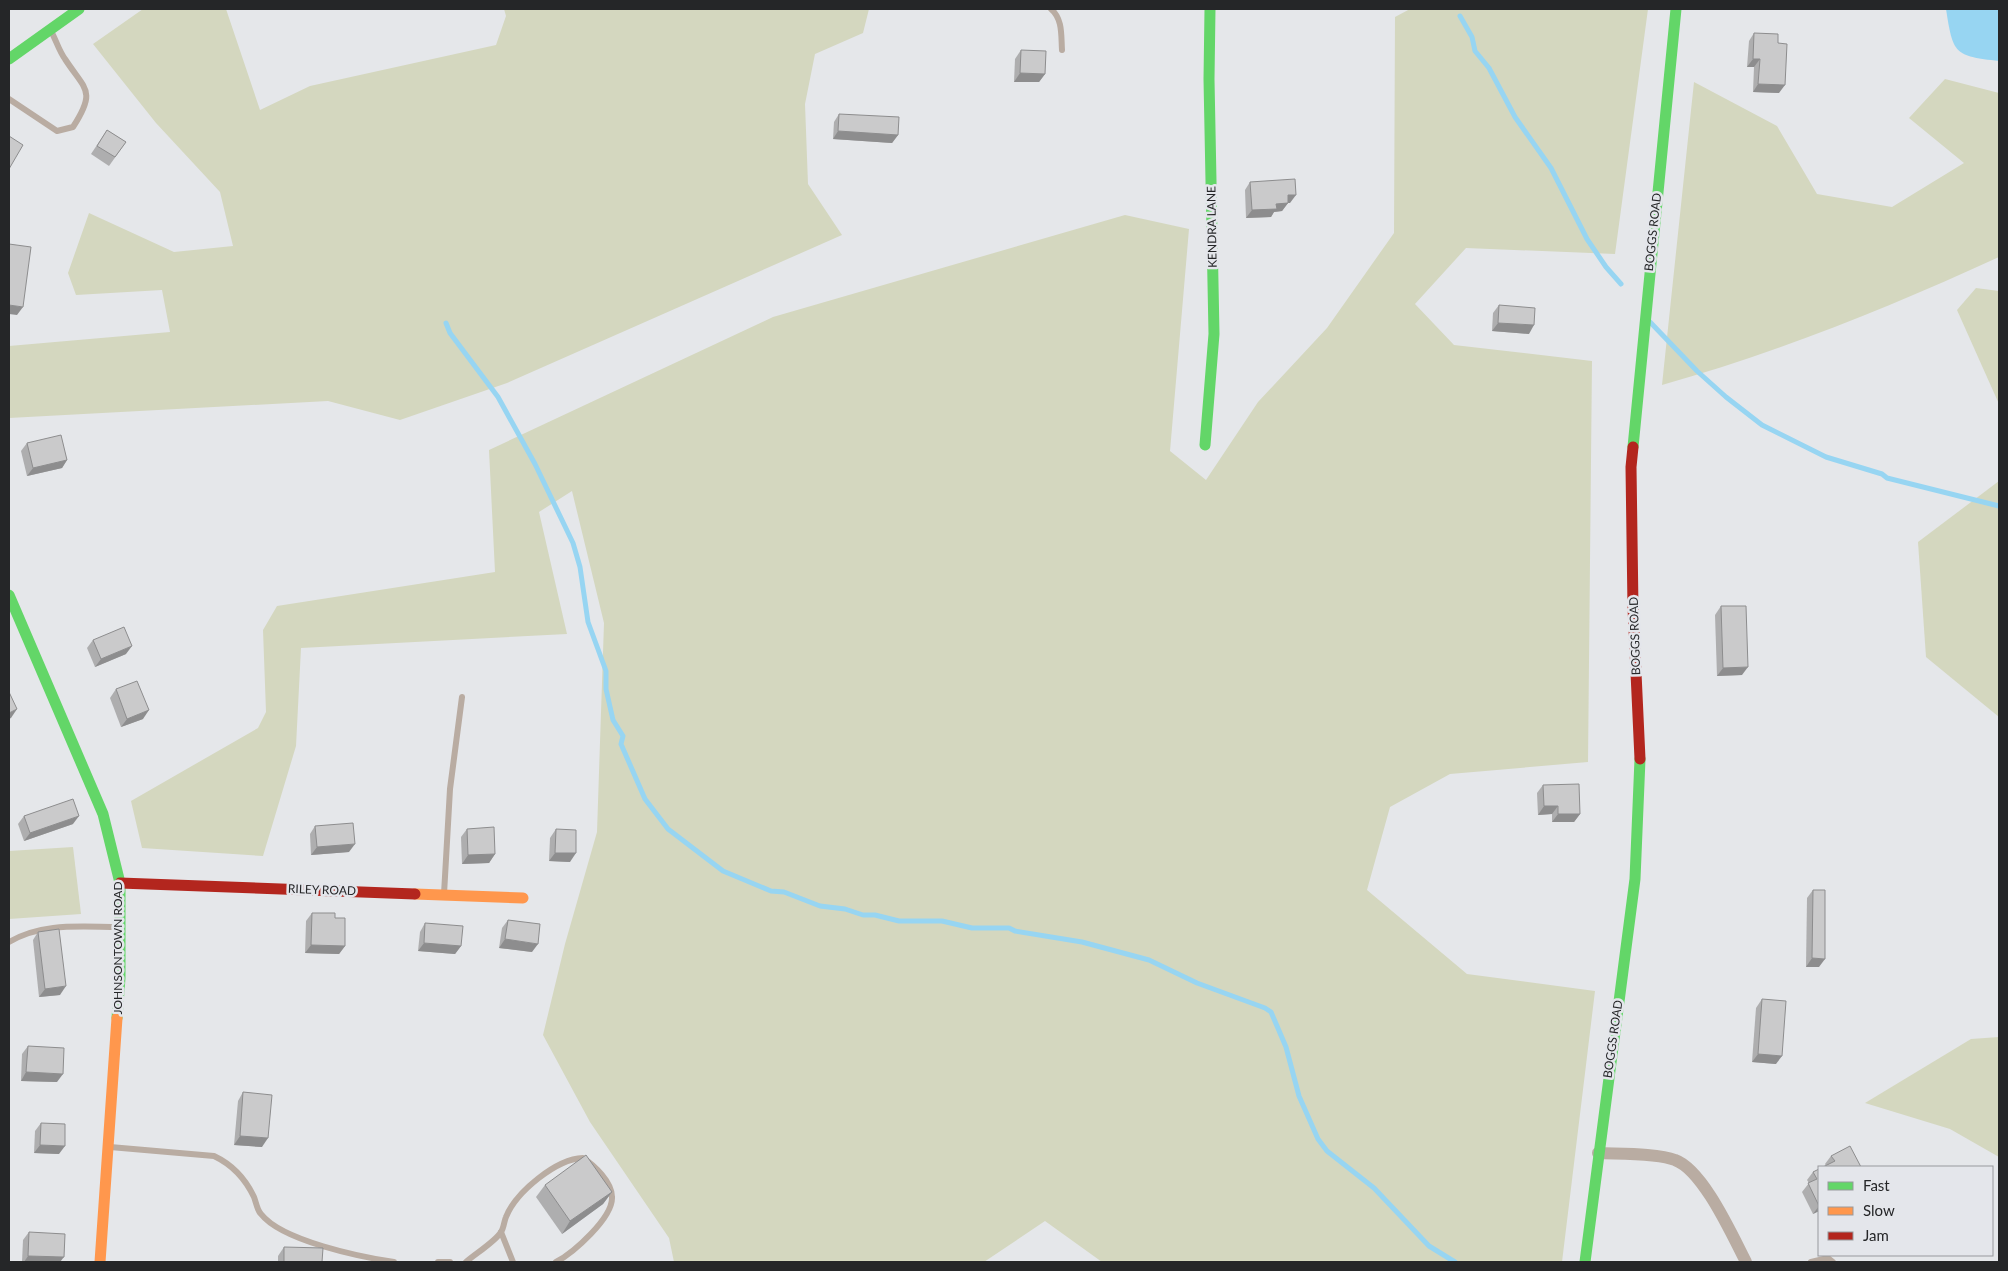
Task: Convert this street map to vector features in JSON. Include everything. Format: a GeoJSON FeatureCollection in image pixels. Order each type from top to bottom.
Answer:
{"type":"FeatureCollection","features":[{"type":"Feature","properties":{"kind":"street"},"geometry":{"type":"LineString","coordinates":[[9,59],[78,9]]}},
{"type":"Feature","properties":{"kind":"street","name":"KENDRA LANE"},"geometry":{"type":"LineString","coordinates":[[1205,444],[1214,334],[1209,88],[1210,9]]}},
{"type":"Feature","properties":{"kind":"street","name":"BOGGS ROAD"},"geometry":{"type":"LineString","coordinates":[[1585,1262],[1635,879],[1640,752],[1633,608],[1631,467],[1676,9]]}},
{"type":"Feature","properties":{"kind":"street","name":"JOHNSONTOWN ROAD"},"geometry":{"type":"LineString","coordinates":[[9,595],[104,814],[120,883],[120,978],[100,1262]]}},
{"type":"Feature","properties":{"kind":"street","name":"RILEY ROAD"},"geometry":{"type":"LineString","coordinates":[[120,883],[523,898]]}},
{"type":"Feature","properties":{"kind":"street"},"geometry":{"type":"LineString","coordinates":[[1598,1153],[1674,1159],[1690,1169],[1723,1217],[1746,1262]]}},
{"type":"Feature","properties":{"kind":"lane"},"geometry":{"type":"LineString","coordinates":[[1051,9],[1060,22],[1062,50]]}},
{"type":"Feature","properties":{"kind":"lane"},"geometry":{"type":"LineString","coordinates":[[9,99],[57,131],[73,127],[86,108],[85,85],[64,58],[50,28]]}},
{"type":"Feature","properties":{"kind":"lane"},"geometry":{"type":"LineString","coordinates":[[444,895],[450,789],[462,696]]}},
{"type":"Feature","properties":{"kind":"lane"},"geometry":{"type":"LineString","coordinates":[[9,942],[22,934],[48,927],[120,928]]}},
{"type":"Feature","properties":{"kind":"lane"},"geometry":{"type":"LineString","coordinates":[[109,1147],[214,1156],[240,1173],[253,1195],[260,1214],[288,1234],[394,1262]]}},
{"type":"Feature","properties":{"kind":"lane"},"geometry":{"type":"LineString","coordinates":[[466,1262],[501,1232],[506,1216],[523,1192],[558,1165],[573,1158],[583,1158],[611,1189],[613,1199],[607,1213],[592,1233],[566,1257],[556,1262]]}},
{"type":"Feature","properties":{"kind":"lane"},"geometry":{"type":"LineString","coordinates":[[501,1232],[513,1262]]}},
{"type":"Feature","properties":{"kind":"lane"},"geometry":{"type":"LineString","coordinates":[[1811,1262],[1828,1258],[1834,1262]]}},
{"type":"Feature","properties":{"kind":"lane"},"geometry":{"type":"LineString","coordinates":[[438,1262],[450,1262]]}},
{"type":"Feature","properties":{"kind":"green space"},"geometry":{"type":"Polygon","coordinates":[[[143,9],[226,9],[260,110],[310,86],[496,45],[506,16],[504,9],[869,9],[863,33],[815,54],[805,104],[808,184],[842,235],[507,383],[400,420],[328,401],[9,418],[9,346],[170,332],[162,290],[76,295],[68,273],[89,213],[174,252],[233,246],[220,192],[156,123],[93,44],[143,9]]]}},
{"type":"Feature","properties":{"kind":"green space"},"geometry":{"type":"Polygon","coordinates":[[[1410,9],[1648,9],[1615,254],[1466,248],[1415,304],[1454,345],[1592,361],[1588,762],[1450,774],[1390,807],[1367,890],[1467,974],[1595,991],[1562,1262],[1102,1262],[1045,1221],[984,1262],[674,1262],[669,1238],[590,1122],[543,1035],[565,944],[597,832],[604,623],[572,491],[539,512],[567,634],[301,648],[296,746],[263,856],[142,848],[131,801],[258,728],[266,712],[263,630],[277,606],[495,572],[489,450],[773,317],[1125,215],[1189,229],[1170,451],[1206,480],[1258,402],[1327,328],[1394,233],[1395,17],[1410,9]]]}},
{"type":"Feature","properties":{"kind":"green space"},"geometry":{"type":"Polygon","coordinates":[[[1945,79],[1999,93],[1999,257],[1917,294],[1833,328],[1748,359],[1662,385],[1694,82],[1777,126],[1817,194],[1892,207],[1964,163],[1909,118],[1945,79]]]}},
{"type":"Feature","properties":{"kind":"green space"},"geometry":{"type":"Polygon","coordinates":[[[1976,288],[1999,291],[1999,404],[1957,310],[1976,288]]]}},
{"type":"Feature","properties":{"kind":"green space"},"geometry":{"type":"Polygon","coordinates":[[[1999,481],[1999,717],[1926,657],[1918,542],[1999,481]]]}},
{"type":"Feature","properties":{"kind":"green space"},"geometry":{"type":"Polygon","coordinates":[[[73,847],[81,914],[9,919],[9,851],[73,847]]]}},
{"type":"Feature","properties":{"kind":"green space"},"geometry":{"type":"Polygon","coordinates":[[[1999,1037],[1999,1157],[1950,1129],[1865,1103],[1971,1039],[1999,1037]]]}},
{"type":"Feature","properties":{"kind":"water"},"geometry":{"type":"Polygon","coordinates":[[[1946,9],[1999,9],[1999,61],[1973,57],[1958,50],[1951,35],[1946,9]]]}},
{"type":"Feature","properties":{"kind":"building"},"geometry":{"type":"Polygon","coordinates":[[[1754,33],[1778,34],[1778,43],[1787,44],[1785,85],[1758,84],[1760,59],[1753,59],[1754,33]]]}},
{"type":"Feature","properties":{"kind":"building"},"geometry":{"type":"Polygon","coordinates":[[[1021,50],[1046,51],[1045,74],[1020,73],[1021,50]]]}},
{"type":"Feature","properties":{"kind":"building"},"geometry":{"type":"Polygon","coordinates":[[[839,114],[899,117],[898,135],[838,131],[839,114]]]}},
{"type":"Feature","properties":{"kind":"building"},"geometry":{"type":"Polygon","coordinates":[[[107,130],[126,142],[115,157],[97,146],[107,130]]]}},
{"type":"Feature","properties":{"kind":"building"},"geometry":{"type":"Polygon","coordinates":[[[9,136],[23,145],[9,169],[9,136]]]}},
{"type":"Feature","properties":{"kind":"building"},"geometry":{"type":"Polygon","coordinates":[[[1295,179],[1296,195],[1288,195],[1288,203],[1276,204],[1277,209],[1252,210],[1250,182],[1295,179]]]}},
{"type":"Feature","properties":{"kind":"building"},"geometry":{"type":"Polygon","coordinates":[[[9,244],[31,247],[23,307],[9,305],[9,244]]]}},
{"type":"Feature","properties":{"kind":"building"},"geometry":{"type":"Polygon","coordinates":[[[1499,305],[1535,308],[1534,325],[1498,323],[1499,305]]]}},
{"type":"Feature","properties":{"kind":"building"},"geometry":{"type":"Polygon","coordinates":[[[61,435],[67,460],[33,468],[27,443],[61,435]]]}},
{"type":"Feature","properties":{"kind":"building"},"geometry":{"type":"Polygon","coordinates":[[[1721,606],[1746,606],[1748,667],[1723,668],[1721,606]]]}},
{"type":"Feature","properties":{"kind":"building"},"geometry":{"type":"Polygon","coordinates":[[[124,627],[132,646],[101,659],[93,640],[124,627]]]}},
{"type":"Feature","properties":{"kind":"building"},"geometry":{"type":"Polygon","coordinates":[[[137,681],[149,710],[127,719],[116,689],[137,681]]]}},
{"type":"Feature","properties":{"kind":"building"},"geometry":{"type":"Polygon","coordinates":[[[9,692],[17,709],[9,713],[9,692]]]}},
{"type":"Feature","properties":{"kind":"building"},"geometry":{"type":"Polygon","coordinates":[[[1579,784],[1580,814],[1558,814],[1558,806],[1544,806],[1543,785],[1579,784]]]}},
{"type":"Feature","properties":{"kind":"building"},"geometry":{"type":"Polygon","coordinates":[[[73,799],[79,816],[30,833],[24,816],[73,799]]]}},
{"type":"Feature","properties":{"kind":"building"},"geometry":{"type":"Polygon","coordinates":[[[353,823],[355,844],[317,847],[315,826],[353,823]]]}},
{"type":"Feature","properties":{"kind":"building"},"geometry":{"type":"Polygon","coordinates":[[[494,827],[495,854],[468,855],[467,829],[494,827]]]}},
{"type":"Feature","properties":{"kind":"building"},"geometry":{"type":"Polygon","coordinates":[[[556,829],[576,830],[576,853],[555,853],[556,829]]]}},
{"type":"Feature","properties":{"kind":"building"},"geometry":{"type":"Polygon","coordinates":[[[1813,890],[1825,890],[1825,959],[1812,958],[1813,890]]]}},
{"type":"Feature","properties":{"kind":"building"},"geometry":{"type":"Polygon","coordinates":[[[312,913],[335,913],[335,918],[345,918],[345,946],[311,945],[312,913]]]}},
{"type":"Feature","properties":{"kind":"building"},"geometry":{"type":"Polygon","coordinates":[[[508,920],[540,924],[538,944],[505,939],[508,920]]]}},
{"type":"Feature","properties":{"kind":"building"},"geometry":{"type":"Polygon","coordinates":[[[425,923],[463,926],[461,946],[424,943],[425,923]]]}},
{"type":"Feature","properties":{"kind":"building"},"geometry":{"type":"Polygon","coordinates":[[[59,929],[66,986],[45,989],[38,932],[59,929]]]}},
{"type":"Feature","properties":{"kind":"building"},"geometry":{"type":"Polygon","coordinates":[[[1762,999],[1786,1001],[1782,1056],[1758,1054],[1762,999]]]}},
{"type":"Feature","properties":{"kind":"building"},"geometry":{"type":"Polygon","coordinates":[[[28,1046],[64,1048],[63,1074],[26,1072],[28,1046]]]}},
{"type":"Feature","properties":{"kind":"building"},"geometry":{"type":"Polygon","coordinates":[[[243,1092],[272,1095],[268,1138],[240,1136],[243,1092]]]}},
{"type":"Feature","properties":{"kind":"building"},"geometry":{"type":"Polygon","coordinates":[[[41,1123],[65,1124],[65,1146],[40,1145],[41,1123]]]}},
{"type":"Feature","properties":{"kind":"building"},"geometry":{"type":"Polygon","coordinates":[[[1850,1146],[1860,1166],[1825,1166],[1835,1161],[1831,1156],[1850,1146]]]}},
{"type":"Feature","properties":{"kind":"building"},"geometry":{"type":"Polygon","coordinates":[[[586,1155],[612,1192],[570,1221],[545,1185],[586,1155]]]}},
{"type":"Feature","properties":{"kind":"building"},"geometry":{"type":"Polygon","coordinates":[[[1818,1170],[1818,1204],[1808,1183],[1817,1179],[1813,1172],[1818,1170]]]}},
{"type":"Feature","properties":{"kind":"building"},"geometry":{"type":"Polygon","coordinates":[[[29,1232],[65,1234],[64,1257],[28,1256],[29,1232]]]}},
{"type":"Feature","properties":{"kind":"building"},"geometry":{"type":"Polygon","coordinates":[[[284,1247],[323,1248],[322,1262],[284,1262],[284,1247]]]}},
{"type":"Feature","properties":{"kind":"waterway"},"geometry":{"type":"LineString","coordinates":[[1460,16],[1472,37],[1475,51],[1489,68],[1515,117],[1551,168],[1587,239],[1606,267],[1621,284]]}},
{"type":"Feature","properties":{"kind":"waterway"},"geometry":{"type":"LineString","coordinates":[[1650,322],[1697,371],[1762,425],[1826,457],[1882,474],[1887,478],[1999,506]]}},
{"type":"Feature","properties":{"kind":"waterway"},"geometry":{"type":"LineString","coordinates":[[446,323],[450,333],[498,397],[535,464],[573,543],[580,567],[588,622],[606,671],[606,689],[613,720],[623,736],[621,744],[645,799],[668,829],[723,871],[771,891],[784,892],[820,906],[845,909],[863,915],[875,915],[899,921],[942,921],[972,928],[1009,928],[1015,931],[1082,942],[1149,960],[1197,983],[1265,1008],[1271,1012],[1286,1047],[1299,1096],[1318,1139],[1327,1151],[1374,1188],[1429,1246],[1455,1262]]}},
{"type":"Feature","properties":{"kind":"traffic: fast"},"geometry":{"type":"LineString","coordinates":[[9,59],[79,9]]}},
{"type":"Feature","properties":{"kind":"traffic: fast"},"geometry":{"type":"LineString","coordinates":[[1205,445],[1214,334],[1209,79],[1210,9]]}},
{"type":"Feature","properties":{"kind":"traffic: fast"},"geometry":{"type":"LineString","coordinates":[[1633,447],[1676,9]]}},
{"type":"Feature","properties":{"kind":"traffic: fast"},"geometry":{"type":"LineString","coordinates":[[9,595],[103,814],[120,883],[120,978],[117,1018]]}},
{"type":"Feature","properties":{"kind":"traffic: fast"},"geometry":{"type":"LineString","coordinates":[[1585,1262],[1635,879],[1640,759]]}},
{"type":"Feature","properties":{"kind":"traffic: slow"},"geometry":{"type":"LineString","coordinates":[[415,894],[523,898]]}},
{"type":"Feature","properties":{"kind":"traffic: slow"},"geometry":{"type":"LineString","coordinates":[[100,1262],[117,1018]]}},
{"type":"Feature","properties":{"kind":"traffic: jam"},"geometry":{"type":"LineString","coordinates":[[1633,447],[1631,467],[1633,608],[1640,759]]}},
{"type":"Feature","properties":{"kind":"traffic: jam"},"geometry":{"type":"LineString","coordinates":[[120,883],[415,894]]}}]}
